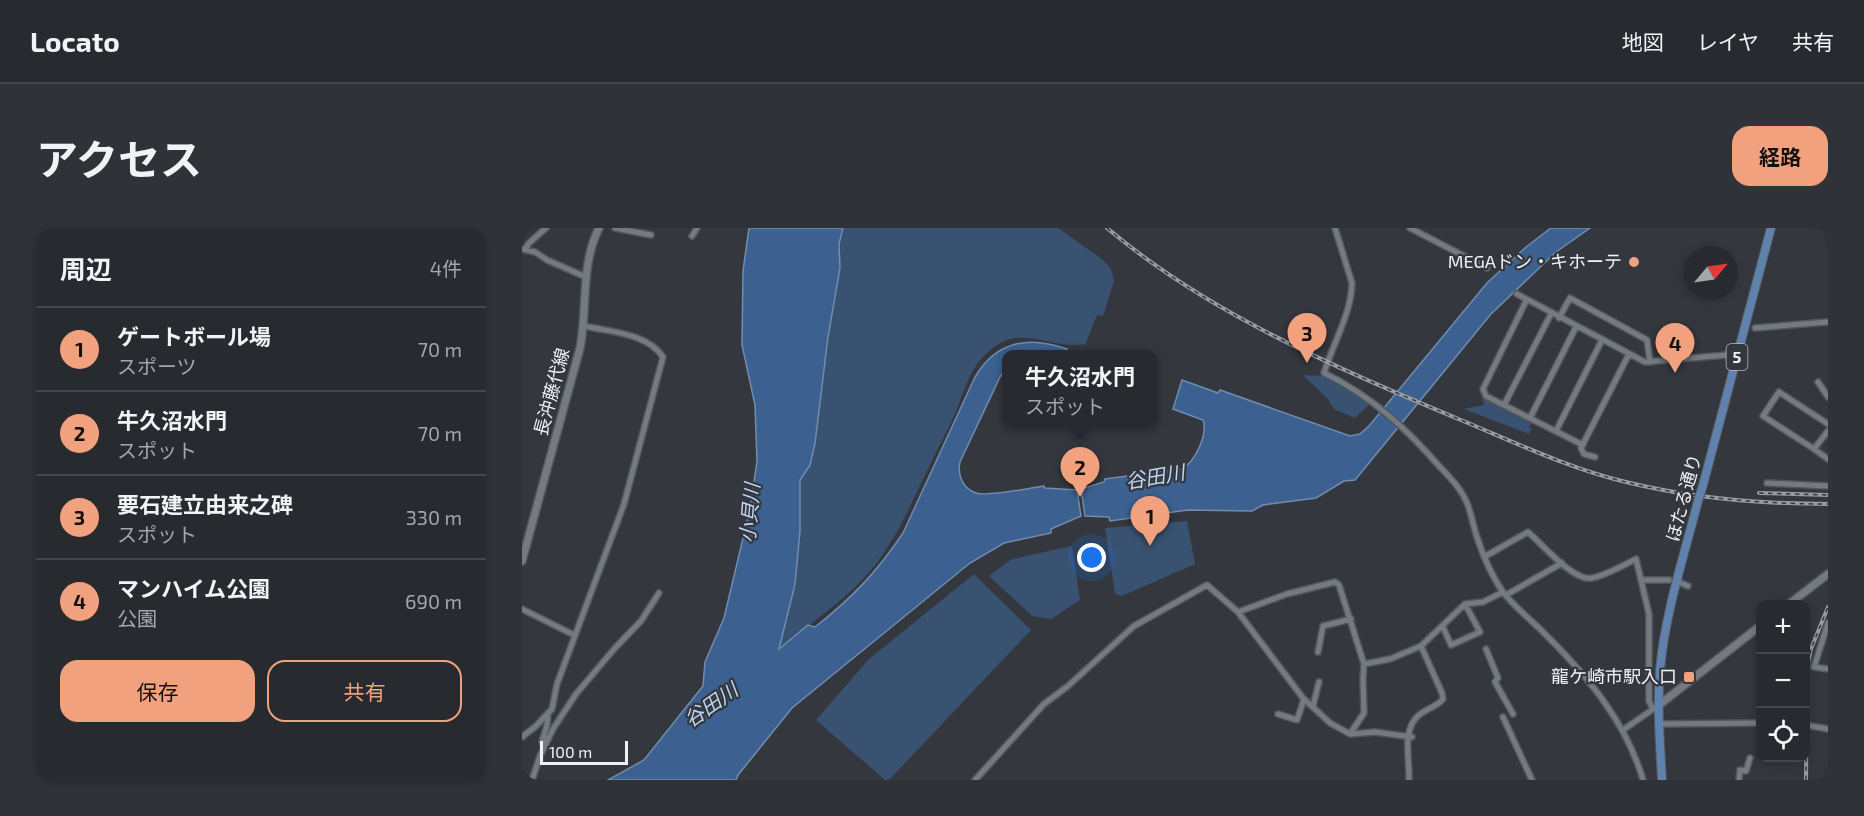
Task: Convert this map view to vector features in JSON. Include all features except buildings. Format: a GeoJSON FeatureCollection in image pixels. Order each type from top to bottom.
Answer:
{"type":"FeatureCollection","features":[{"type":"Feature","properties":{"kind":"main road","name":"長沖藤代線"},"geometry":{"type":"LineString","coordinates":[[522,561],[585,326],[589,254],[599,228]]}},
{"type":"Feature","properties":{"kind":"main road","name":"ほたる通り"},"geometry":{"type":"LineString","coordinates":[[1662,780],[1656,707],[1668,616],[1772,228]]}},
{"type":"Feature","properties":{"kind":"main road"},"geometry":{"type":"LineString","coordinates":[[1794,600],[1828,574]]}},
{"type":"Feature","properties":{"kind":"main road"},"geometry":{"type":"LineString","coordinates":[[1656,707],[1756,630]]}},
{"type":"Feature","properties":{"kind":"street"},"geometry":{"type":"LineString","coordinates":[[546,228],[524,250],[535,252],[546,260],[586,277]]}},
{"type":"Feature","properties":{"kind":"street"},"geometry":{"type":"LineString","coordinates":[[615,228],[651,235]]}},
{"type":"Feature","properties":{"kind":"street"},"geometry":{"type":"LineString","coordinates":[[692,236],[697,228]]}},
{"type":"Feature","properties":{"kind":"street"},"geometry":{"type":"LineString","coordinates":[[1335,228],[1352,283],[1352,292],[1347,312],[1323,373],[1366,396],[1379,406],[1404,428],[1447,474],[1467,502],[1484,557],[1505,594],[1587,678],[1623,730],[1631,745],[1643,780]]}},
{"type":"Feature","properties":{"kind":"street"},"geometry":{"type":"LineString","coordinates":[[1410,228],[1487,268]]}},
{"type":"Feature","properties":{"kind":"street"},"geometry":{"type":"LineString","coordinates":[[1517,294],[1526,301],[1641,361],[1738,354]]}},
{"type":"Feature","properties":{"kind":"street"},"geometry":{"type":"LineString","coordinates":[[1559,318],[1570,298],[1647,339],[1650,362]]}},
{"type":"Feature","properties":{"kind":"street"},"geometry":{"type":"LineString","coordinates":[[1526,301],[1483,389],[1486,396],[1583,445]]}},
{"type":"Feature","properties":{"kind":"street"},"geometry":{"type":"LineString","coordinates":[[1504,405],[1551,314]]}},
{"type":"Feature","properties":{"kind":"street"},"geometry":{"type":"LineString","coordinates":[[1755,328],[1828,322]]}},
{"type":"Feature","properties":{"kind":"street"},"geometry":{"type":"LineString","coordinates":[[522,737],[552,709],[557,684],[574,635],[624,504],[663,357],[647,342],[585,326]]}},
{"type":"Feature","properties":{"kind":"street"},"geometry":{"type":"LineString","coordinates":[[1530,418],[1576,327]]}},
{"type":"Feature","properties":{"kind":"street"},"geometry":{"type":"LineString","coordinates":[[1556,431],[1602,340]]}},
{"type":"Feature","properties":{"kind":"street"},"geometry":{"type":"LineString","coordinates":[[1595,458],[1584,454],[1581,448],[1629,354]]}},
{"type":"Feature","properties":{"kind":"street"},"geometry":{"type":"LineString","coordinates":[[1818,382],[1828,397]]}},
{"type":"Feature","properties":{"kind":"street"},"geometry":{"type":"LineString","coordinates":[[1828,424],[1779,393],[1763,416],[1828,459]]}},
{"type":"Feature","properties":{"kind":"street"},"geometry":{"type":"LineString","coordinates":[[1814,449],[1828,430]]}},
{"type":"Feature","properties":{"kind":"street"},"geometry":{"type":"LineString","coordinates":[[1767,483],[1828,486]]}},
{"type":"Feature","properties":{"kind":"street"},"geometry":{"type":"LineString","coordinates":[[1484,557],[1528,532],[1582,578],[1592,578],[1636,560],[1649,614],[1649,701],[1656,707],[1623,730]]}},
{"type":"Feature","properties":{"kind":"street"},"geometry":{"type":"LineString","coordinates":[[1364,664],[1390,659],[1421,646],[1466,604],[1483,602],[1505,594],[1562,563]]}},
{"type":"Feature","properties":{"kind":"street"},"geometry":{"type":"LineString","coordinates":[[1641,580],[1670,580]]}},
{"type":"Feature","properties":{"kind":"street"},"geometry":{"type":"LineString","coordinates":[[1238,612],[1287,594],[1335,582],[1339,585],[1364,664],[1364,712],[1350,734]]}},
{"type":"Feature","properties":{"kind":"street"},"geometry":{"type":"LineString","coordinates":[[1682,583],[1689,586]]}},
{"type":"Feature","properties":{"kind":"street"},"geometry":{"type":"LineString","coordinates":[[975,780],[1044,704],[1068,686],[1134,626],[1207,585],[1238,612],[1304,699],[1330,723],[1350,734],[1375,732],[1410,737]]}},
{"type":"Feature","properties":{"kind":"street"},"geometry":{"type":"LineString","coordinates":[[531,780],[553,729],[576,694],[641,621],[659,593]]}},
{"type":"Feature","properties":{"kind":"street"},"geometry":{"type":"LineString","coordinates":[[1443,627],[1451,645],[1480,632],[1466,604]]}},
{"type":"Feature","properties":{"kind":"street"},"geometry":{"type":"LineString","coordinates":[[522,609],[574,635]]}},
{"type":"Feature","properties":{"kind":"street"},"geometry":{"type":"LineString","coordinates":[[1318,652],[1323,626],[1351,619]]}},
{"type":"Feature","properties":{"kind":"street"},"geometry":{"type":"LineString","coordinates":[[1828,623],[1814,667],[1828,669]]}},
{"type":"Feature","properties":{"kind":"street"},"geometry":{"type":"LineString","coordinates":[[1414,780],[1409,780],[1410,737],[1415,719],[1443,699],[1421,646]]}},
{"type":"Feature","properties":{"kind":"street"},"geometry":{"type":"LineString","coordinates":[[1486,649],[1498,678],[1495,682],[1513,714]]}},
{"type":"Feature","properties":{"kind":"street"},"geometry":{"type":"LineString","coordinates":[[1313,706],[1319,682]]}},
{"type":"Feature","properties":{"kind":"street"},"geometry":{"type":"LineString","coordinates":[[1278,714],[1297,720],[1304,699]]}},
{"type":"Feature","properties":{"kind":"street"},"geometry":{"type":"LineString","coordinates":[[544,747],[542,742],[548,713]]}},
{"type":"Feature","properties":{"kind":"street"},"geometry":{"type":"LineString","coordinates":[[1503,717],[1532,780]]}},
{"type":"Feature","properties":{"kind":"street"},"geometry":{"type":"LineString","coordinates":[[1659,724],[1756,723]]}},
{"type":"Feature","properties":{"kind":"street"},"geometry":{"type":"LineString","coordinates":[[1810,726],[1828,729]]}},
{"type":"Feature","properties":{"kind":"street"},"geometry":{"type":"LineString","coordinates":[[1740,780],[1740,770],[1746,771],[1750,758]]}},
{"type":"Feature","properties":{"kind":"shaded area"},"geometry":{"type":"Polygon","coordinates":[[[843,228],[1058,228],[1103,260],[1111,269],[1114,281],[1103,316],[1097,315],[1085,345],[1018,338],[997,345],[980,360],[970,376],[950,425],[893,539],[864,578],[851,591],[778,650],[795,584],[800,531],[800,480],[810,465],[815,443],[828,337],[840,269],[839,244],[843,228]]]}},
{"type":"Feature","properties":{"kind":"shaded area"},"geometry":{"type":"Polygon","coordinates":[[[1303,375],[1323,376],[1371,403],[1355,418],[1334,409],[1328,399],[1303,375]]]}},
{"type":"Feature","properties":{"kind":"shaded area"},"geometry":{"type":"Polygon","coordinates":[[[1482,397],[1532,422],[1529,434],[1464,409],[1484,405],[1482,397]]]}},
{"type":"Feature","properties":{"kind":"shaded area"},"geometry":{"type":"Polygon","coordinates":[[[1187,521],[1195,564],[1122,596],[1115,594],[1105,528],[1187,521]]]}},
{"type":"Feature","properties":{"kind":"shaded area"},"geometry":{"type":"Polygon","coordinates":[[[1072,546],[1080,600],[1051,619],[1032,616],[989,576],[1012,559],[1072,546]]]}},
{"type":"Feature","properties":{"kind":"shaded area"},"geometry":{"type":"Polygon","coordinates":[[[974,574],[1031,630],[889,780],[885,780],[816,720],[869,659],[974,574]]]}},
{"type":"Feature","properties":{"kind":"water"},"geometry":{"type":"Polygon","coordinates":[[[749,228],[843,228],[839,244],[840,268],[828,337],[815,443],[810,465],[800,480],[800,531],[795,584],[779,649],[808,625],[815,627],[840,606],[863,584],[893,547],[903,533],[975,377],[993,355],[1004,348],[1027,342],[1053,345],[1067,350],[1002,350],[1002,374],[960,462],[959,472],[962,481],[971,491],[982,494],[1044,486],[1045,488],[1077,490],[1081,516],[1051,529],[1051,533],[1004,543],[970,563],[792,708],[736,780],[608,780],[644,760],[703,686],[705,662],[724,618],[749,513],[757,462],[755,405],[742,345],[743,271],[749,228]]]}},
{"type":"Feature","properties":{"kind":"water","name":"谷田川"},"geometry":{"type":"Polygon","coordinates":[[[1551,228],[1590,228],[1556,252],[1491,314],[1355,480],[1344,481],[1316,498],[1263,505],[1252,511],[1188,510],[1110,521],[1109,517],[1085,516],[1081,489],[1104,482],[1105,479],[1181,469],[1191,461],[1202,440],[1204,426],[1203,420],[1173,409],[1182,380],[1218,393],[1220,390],[1350,436],[1360,434],[1487,283],[1526,247],[1551,228]]]}},
{"type":"Feature","properties":{"kind":"railway"},"geometry":{"type":"LineString","coordinates":[[1107,228],[1146,259],[1188,287],[1274,336],[1365,379],[1561,462],[1626,482],[1701,496],[1777,503],[1828,504]]}},
{"type":"Feature","properties":{"kind":"railway"},"geometry":{"type":"LineString","coordinates":[[1759,493],[1828,495]]}},
{"type":"Feature","properties":{"kind":"railway"},"geometry":{"type":"LineString","coordinates":[[1806,780],[1807,668],[1811,649],[1828,607]]}},
{"type":"Feature","properties":{"kind":"place","name":"MEGAドン・キホーテ"},"geometry":{"type":"Point","coordinates":[1634,262]}},
{"type":"Feature","properties":{"kind":"place","name":"要石建立由来之碑"},"geometry":{"type":"Point","coordinates":[1307,363]}},
{"type":"Feature","properties":{"kind":"place","name":"マンハイム公園"},"geometry":{"type":"Point","coordinates":[1675,373]}},
{"type":"Feature","properties":{"kind":"place","name":"牛久沼水門"},"geometry":{"type":"Point","coordinates":[1080,497]}},
{"type":"Feature","properties":{"kind":"place","name":"ゲートボール場"},"geometry":{"type":"Point","coordinates":[1150,546]}},
{"type":"Feature","properties":{"kind":"place","name":"龍ケ崎市駅入口"},"geometry":{"type":"Point","coordinates":[1689,677]}},
{"type":"Feature","properties":{"kind":"water label","name":"小貝川"},"geometry":{"type":"Point","coordinates":[750,513]}}]}
